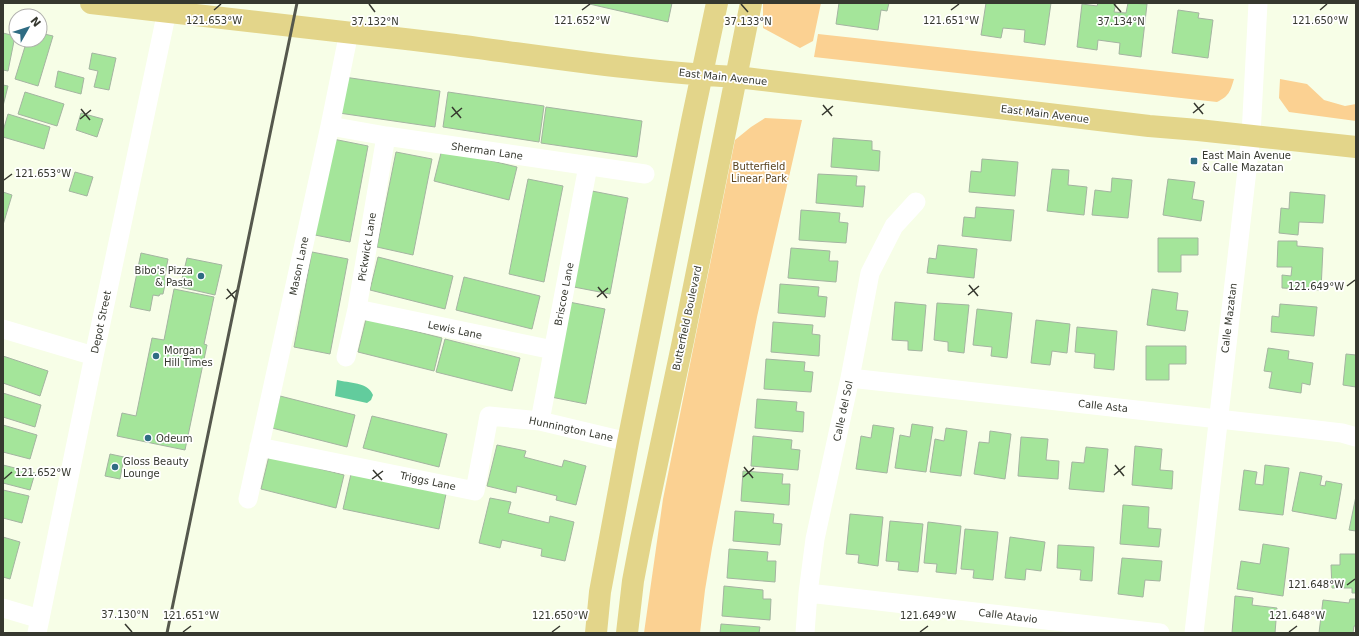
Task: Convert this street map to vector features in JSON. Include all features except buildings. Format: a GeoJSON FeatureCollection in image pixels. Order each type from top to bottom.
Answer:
{"type":"FeatureCollection","features":[{"type":"Feature","properties":{"kind":"main road","name":"East Main Avenue"},"geometry":{"type":"LineString","coordinates":[[91,3],[258,20],[702,75],[737,77],[1149,126],[1251,135],[1356,147]]}},
{"type":"Feature","properties":{"kind":"main road"},"geometry":{"type":"LineString","coordinates":[[596,633],[600,592],[628,442],[717,3]]}},
{"type":"Feature","properties":{"kind":"main road","name":"Butterfield Boulevard"},"geometry":{"type":"LineString","coordinates":[[627,633],[633,581],[641,539],[683,341],[751,3]]}},
{"type":"Feature","properties":{"kind":"street","name":"Calle Mazatan"},"geometry":{"type":"LineString","coordinates":[[1194,633],[1251,135],[1258,3]]}},
{"type":"Feature","properties":{"kind":"street","name":"Depot Street"},"geometry":{"type":"LineString","coordinates":[[39,626],[167,11]]}},
{"type":"Feature","properties":{"kind":"street","name":"Mason Lane"},"geometry":{"type":"LineString","coordinates":[[248,499],[330,126],[349,32]]}},
{"type":"Feature","properties":{"kind":"street","name":"Sherman Lane"},"geometry":{"type":"LineString","coordinates":[[330,126],[386,136],[645,174]]}},
{"type":"Feature","properties":{"kind":"street","name":"Pickwick Lane"},"geometry":{"type":"LineString","coordinates":[[346,357],[357,309],[386,136]]}},
{"type":"Feature","properties":{"kind":"street","name":"Briscoe Lane"},"geometry":{"type":"LineString","coordinates":[[540,421],[588,166]]}},
{"type":"Feature","properties":{"kind":"street","name":"Calle del Sol"},"geometry":{"type":"LineString","coordinates":[[804,633],[815,539],[850,378],[870,273],[894,226],[916,202]]}},
{"type":"Feature","properties":{"kind":"street","name":"Lewis Lane"},"geometry":{"type":"LineString","coordinates":[[357,309],[553,350]]}},
{"type":"Feature","properties":{"kind":"street"},"geometry":{"type":"LineString","coordinates":[[3,329],[94,356]]}},
{"type":"Feature","properties":{"kind":"street","name":"Calle Asta"},"geometry":{"type":"LineString","coordinates":[[850,378],[1308,429],[1342,433],[1356,437]]}},
{"type":"Feature","properties":{"kind":"street","name":"Hunnington Lane"},"geometry":{"type":"LineString","coordinates":[[490,416],[540,421],[628,442]]}},
{"type":"Feature","properties":{"kind":"street","name":"Triggs Lane"},"geometry":{"type":"LineString","coordinates":[[259,447],[475,490],[490,416]]}},
{"type":"Feature","properties":{"kind":"street","name":"Calle Atavio"},"geometry":{"type":"LineString","coordinates":[[808,593],[1160,633]]}},
{"type":"Feature","properties":{"kind":"street"},"geometry":{"type":"LineString","coordinates":[[3,608],[39,626]]}},
{"type":"Feature","properties":{"kind":"green space"},"geometry":{"type":"Polygon","coordinates":[[[763,3],[821,3],[813,41],[800,48],[763,28],[763,3]]]}},
{"type":"Feature","properties":{"kind":"green space"},"geometry":{"type":"Polygon","coordinates":[[[818,34],[1234,79],[1228,93],[1224,98],[1217,102],[814,57],[818,34]]]}},
{"type":"Feature","properties":{"kind":"green space"},"geometry":{"type":"Polygon","coordinates":[[[1280,79],[1307,84],[1324,100],[1345,106],[1356,104],[1356,121],[1289,112],[1279,98],[1280,79]]]}},
{"type":"Feature","properties":{"kind":"green space","name":"Butterfield Linear Park"},"geometry":{"type":"Polygon","coordinates":[[[765,118],[802,120],[757,317],[712,548],[700,633],[644,633],[663,499],[735,140],[765,118]]]}},
{"type":"Feature","properties":{"kind":"shaded area"},"geometry":{"type":"Polygon","coordinates":[[[337,380],[363,385],[371,391],[373,395],[371,400],[367,403],[335,396],[337,380]]]}},
{"type":"Feature","properties":{"kind":"railway"},"geometry":{"type":"LineString","coordinates":[[167,633],[297,3]]}},
{"type":"Feature","properties":{"kind":"place","name":"East Main Avenue & Calle Mazatan"},"geometry":{"type":"Point","coordinates":[1194,161]}},
{"type":"Feature","properties":{"kind":"place","name":"Bibo's Pizza & Pasta"},"geometry":{"type":"Point","coordinates":[201,276]}},
{"type":"Feature","properties":{"kind":"place","name":"Morgan Hill Times"},"geometry":{"type":"Point","coordinates":[156,356]}},
{"type":"Feature","properties":{"kind":"place","name":"Odeum"},"geometry":{"type":"Point","coordinates":[148,438]}},
{"type":"Feature","properties":{"kind":"place","name":"Gloss Beauty Lounge"},"geometry":{"type":"Point","coordinates":[115,467]}}]}
